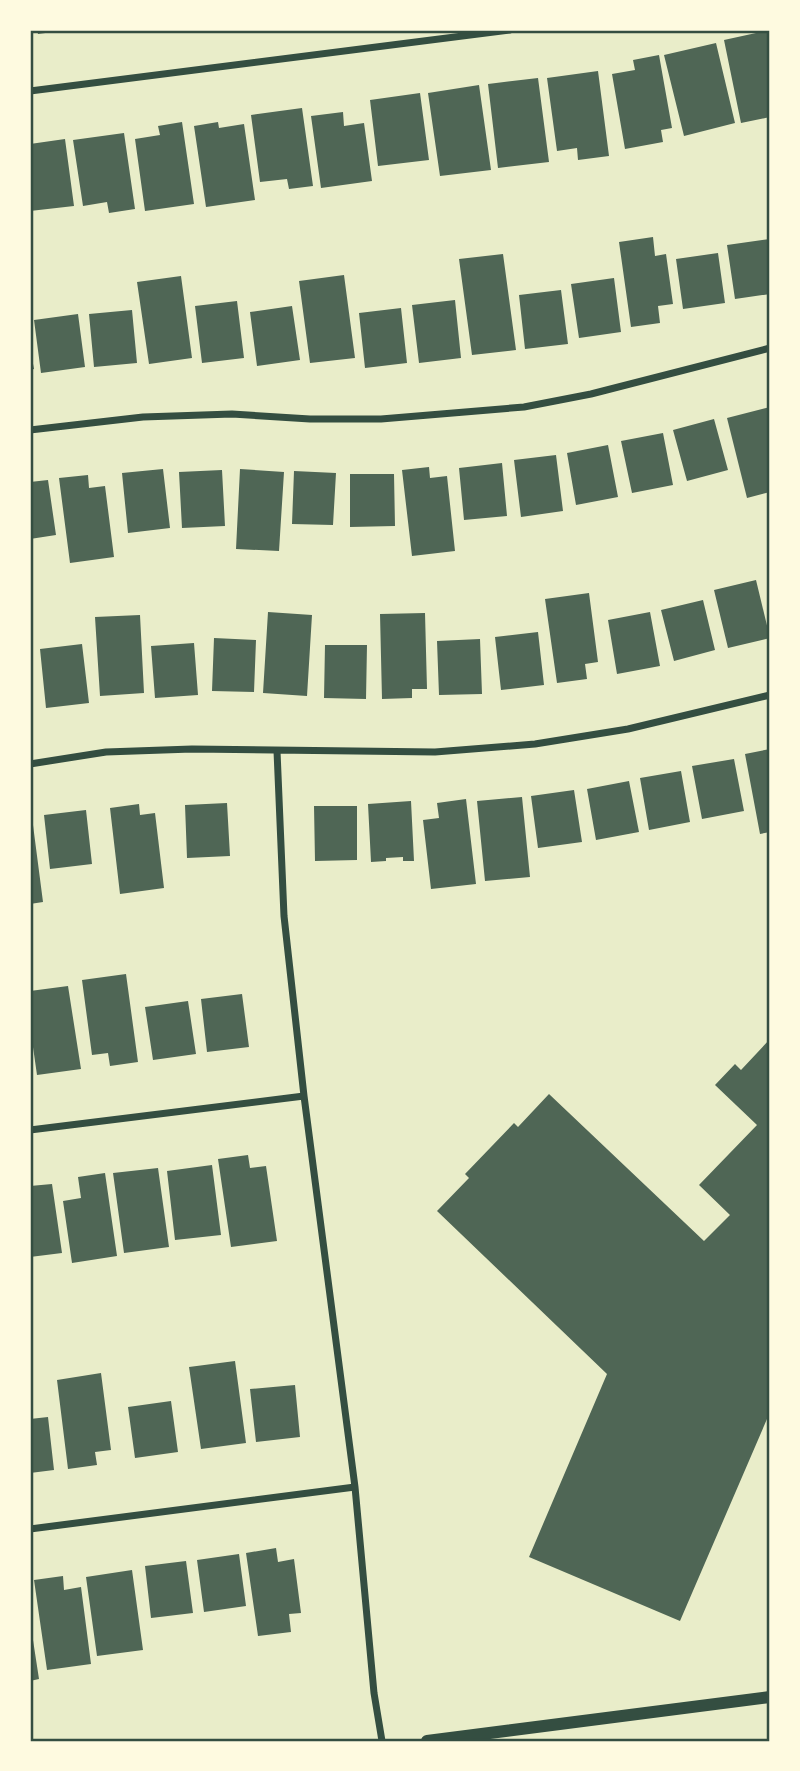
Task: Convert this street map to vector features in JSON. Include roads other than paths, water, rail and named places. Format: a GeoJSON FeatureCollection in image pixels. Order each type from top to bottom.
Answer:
{"type":"FeatureCollection","features":[{"type":"Feature","properties":{"kind":"street"},"geometry":{"type":"LineString","coordinates":[[30,91],[510,30]]}},
{"type":"Feature","properties":{"kind":"street"},"geometry":{"type":"LineString","coordinates":[[30,430],[156,417],[232,414],[310,419],[381,419],[512,408],[591,394],[770,348]]}},
{"type":"Feature","properties":{"kind":"street"},"geometry":{"type":"LineString","coordinates":[[30,764],[106,752],[192,749],[435,751],[535,744],[628,729],[770,695]]}},
{"type":"Feature","properties":{"kind":"street"},"geometry":{"type":"LineString","coordinates":[[277,751],[284,916],[304,1096],[355,1487],[374,1693],[382,1741]]}},
{"type":"Feature","properties":{"kind":"street"},"geometry":{"type":"LineString","coordinates":[[30,1130],[304,1096]]}},
{"type":"Feature","properties":{"kind":"street"},"geometry":{"type":"LineString","coordinates":[[30,1529],[355,1487]]}},
{"type":"Feature","properties":{"kind":"street"},"geometry":{"type":"LineString","coordinates":[[427,1741],[770,1697]]}}]}
